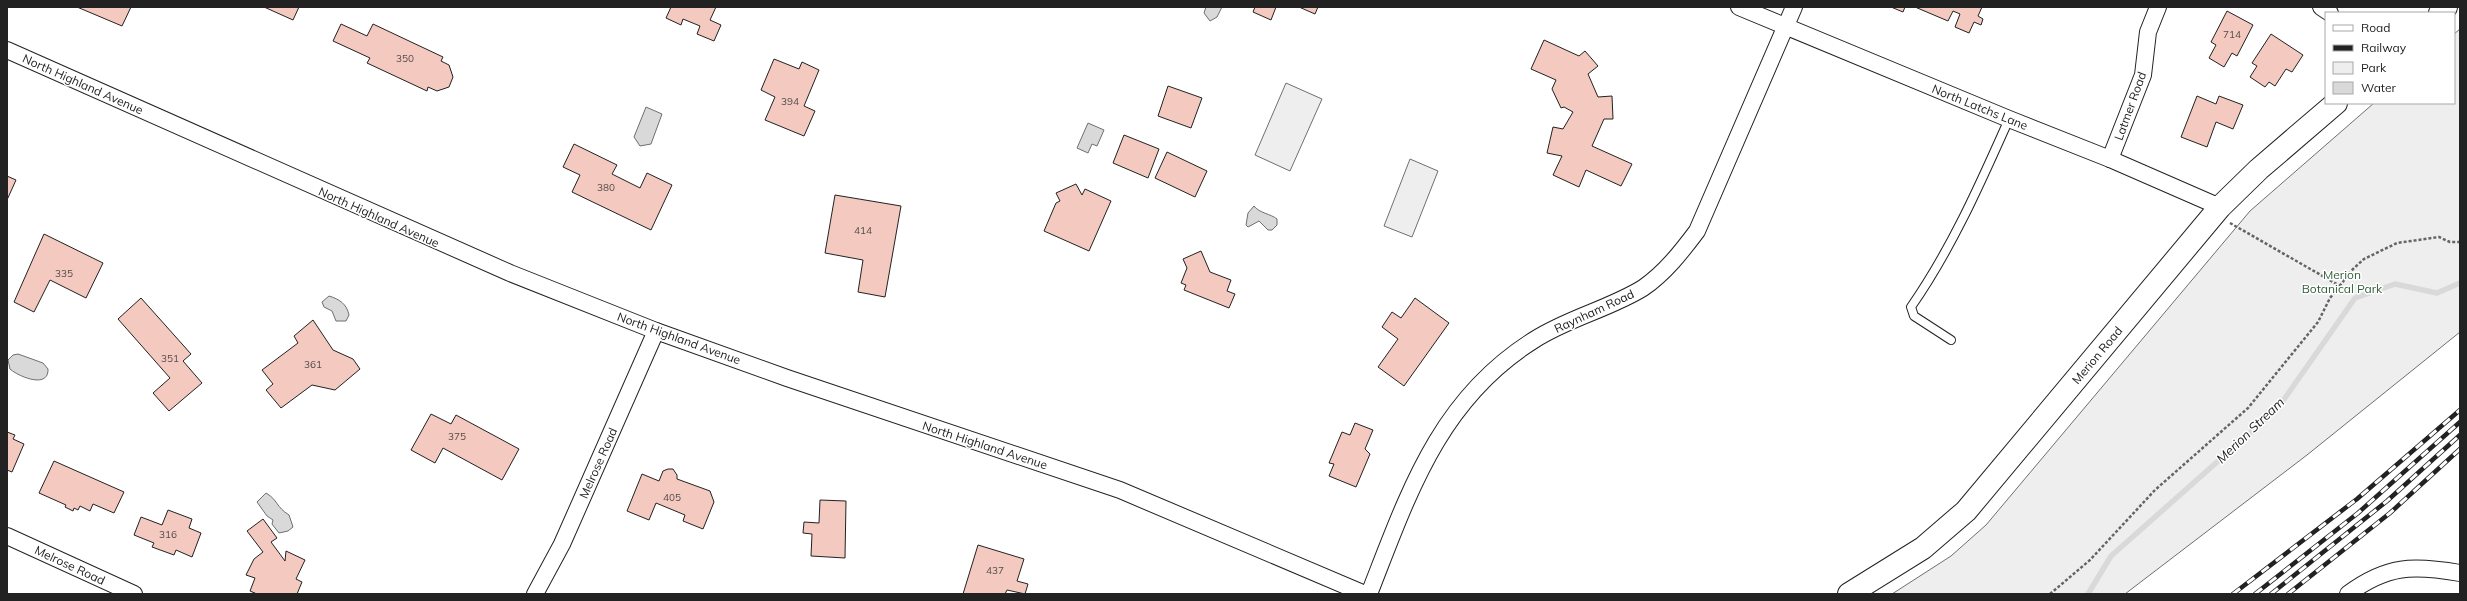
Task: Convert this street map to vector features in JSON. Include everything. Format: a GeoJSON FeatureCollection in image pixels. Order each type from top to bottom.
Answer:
{"type":"FeatureCollection","features":[{"type":"Feature","properties":{"kind":"street","name":"North Latchs Lane"},"geometry":{"type":"LineString","coordinates":[[1739,7],[2009,119],[2110,159],[2217,211]]}},
{"type":"Feature","properties":{"kind":"street","name":"Raynham Road"},"geometry":{"type":"LineString","coordinates":[[1369,594],[1405,504],[1432,445],[1472,393],[1510,356],[1529,343],[1643,287],[1678,257],[1697,231],[1710,205],[1794,7]]}},
{"type":"Feature","properties":{"kind":"street","name":"Latmer Road"},"geometry":{"type":"LineString","coordinates":[[2110,159],[2143,75],[2148,32],[2158,7]]}},
{"type":"Feature","properties":{"kind":"street","name":"North Highland Avenue"},"geometry":{"type":"LineString","coordinates":[[7,50],[447,247],[656,330],[794,380],[1120,490],[1364,594]]}},
{"type":"Feature","properties":{"kind":"street","name":"Merion Road"},"geometry":{"type":"LineString","coordinates":[[1849,594],[1923,548],[1966,511],[2217,211],[2259,169],[2335,104]]}},
{"type":"Feature","properties":{"kind":"street","name":"Melrose Road"},"geometry":{"type":"LineString","coordinates":[[535,594],[562,544],[656,330]]}},
{"type":"Feature","properties":{"kind":"street","name":"Melrose Road"},"geometry":{"type":"LineString","coordinates":[[7,536],[134,594]]}},
{"type":"Feature","properties":{"kind":"street"},"geometry":{"type":"LineString","coordinates":[[2348,594],[2374,576],[2391,570],[2430,570],[2460,573]]}},
{"type":"Feature","properties":{"kind":"lane"},"geometry":{"type":"LineString","coordinates":[[1951,340],[1914,316],[1911,307],[1944,256],[1972,201],[2009,119]]}},
{"type":"Feature","properties":{"kind":"path"},"geometry":{"type":"LineString","coordinates":[[2217,211],[2340,286]]}},
{"type":"Feature","properties":{"kind":"path"},"geometry":{"type":"LineString","coordinates":[[2050,594],[2090,560],[2155,490],[2248,408],[2318,322],[2330,298],[2364,259],[2396,243],[2440,236],[2450,242],[2460,242]]}},
{"type":"Feature","properties":{"kind":"green space","name":"Merion Botanical Park"},"geometry":{"type":"Polygon","coordinates":[[[2460,29],[2460,332],[2307,455],[2125,594],[1892,594],[1951,556],[1986,525],[2250,211],[2373,104],[2455,104],[2455,33],[2460,29]]]}},
{"type":"Feature","properties":{"kind":"green space"},"geometry":{"type":"Polygon","coordinates":[[[1286,83],[1322,99],[1290,171],[1255,155],[1286,83]]]}},
{"type":"Feature","properties":{"kind":"green space"},"geometry":{"type":"Polygon","coordinates":[[[1410,159],[1438,171],[1412,237],[1384,226],[1410,159]]]}},
{"type":"Feature","properties":{"kind":"water"},"geometry":{"type":"Polygon","coordinates":[[[1206,7],[1222,7],[1217,17],[1210,21],[1204,13],[1206,7]]]}},
{"type":"Feature","properties":{"kind":"water"},"geometry":{"type":"Polygon","coordinates":[[[646,107],[662,114],[651,144],[640,146],[634,137],[646,107]]]}},
{"type":"Feature","properties":{"kind":"water"},"geometry":{"type":"Polygon","coordinates":[[[1088,123],[1104,130],[1097,146],[1092,144],[1088,153],[1077,148],[1088,123]]]}},
{"type":"Feature","properties":{"kind":"water"},"geometry":{"type":"Polygon","coordinates":[[[1254,206],[1277,219],[1277,225],[1272,230],[1268,230],[1259,221],[1248,227],[1246,225],[1248,213],[1254,206]]]}},
{"type":"Feature","properties":{"kind":"water"},"geometry":{"type":"Polygon","coordinates":[[[329,296],[339,300],[344,305],[349,315],[346,321],[336,321],[332,311],[324,307],[322,302],[329,296]]]}},
{"type":"Feature","properties":{"kind":"water"},"geometry":{"type":"Polygon","coordinates":[[[18,354],[43,363],[48,369],[47,375],[44,379],[33,380],[26,378],[10,369],[8,360],[13,355],[18,354]]]}},
{"type":"Feature","properties":{"kind":"water"},"geometry":{"type":"Polygon","coordinates":[[[266,493],[273,498],[289,515],[293,527],[288,531],[279,533],[272,524],[273,520],[267,516],[257,502],[266,493]]]}},
{"type":"Feature","properties":{"kind":"building"},"geometry":{"type":"Polygon","coordinates":[[[77,7],[131,7],[122,26],[77,7]]]}},
{"type":"Feature","properties":{"kind":"building"},"geometry":{"type":"Polygon","coordinates":[[[264,7],[299,7],[293,20],[264,7]]]}},
{"type":"Feature","properties":{"kind":"building"},"geometry":{"type":"Polygon","coordinates":[[[671,7],[716,7],[710,20],[721,25],[714,41],[697,34],[700,26],[683,19],[681,25],[666,18],[671,7]]]}},
{"type":"Feature","properties":{"kind":"building"},"geometry":{"type":"Polygon","coordinates":[[[1255,7],[1276,7],[1271,20],[1253,12],[1255,7]]]}},
{"type":"Feature","properties":{"kind":"building"},"geometry":{"type":"Polygon","coordinates":[[[1299,7],[1318,7],[1315,14],[1299,7]]]}},
{"type":"Feature","properties":{"kind":"building"},"geometry":{"type":"Polygon","coordinates":[[[1891,7],[1905,7],[1903,12],[1891,7]]]}},
{"type":"Feature","properties":{"kind":"building"},"geometry":{"type":"Polygon","coordinates":[[[1915,7],[1982,7],[1978,16],[1983,19],[1981,25],[1974,22],[1969,33],[1955,27],[1960,14],[1953,11],[1948,21],[1915,7]]]}},
{"type":"Feature","properties":{"kind":"building"},"geometry":{"type":"Polygon","coordinates":[[[2227,11],[2253,25],[2237,56],[2232,53],[2224,67],[2209,58],[2216,45],[2211,42],[2227,11]]]}},
{"type":"Feature","properties":{"kind":"building"},"geometry":{"type":"Polygon","coordinates":[[[341,24],[367,36],[373,24],[443,57],[441,61],[449,65],[453,77],[449,87],[437,91],[428,87],[427,91],[367,63],[370,58],[333,41],[341,24]]]}},
{"type":"Feature","properties":{"kind":"building"},"geometry":{"type":"Polygon","coordinates":[[[2271,34],[2303,55],[2292,72],[2286,69],[2275,86],[2269,82],[2265,87],[2250,77],[2257,66],[2252,63],[2271,34]]]}},
{"type":"Feature","properties":{"kind":"building"},"geometry":{"type":"Polygon","coordinates":[[[1544,40],[1579,56],[1585,51],[1598,66],[1588,74],[1598,97],[1612,96],[1613,119],[1604,119],[1592,146],[1632,164],[1621,186],[1586,170],[1579,187],[1553,175],[1562,156],[1547,153],[1553,127],[1563,129],[1573,112],[1564,107],[1561,108],[1552,89],[1556,80],[1531,69],[1544,40]]]}},
{"type":"Feature","properties":{"kind":"building"},"geometry":{"type":"Polygon","coordinates":[[[774,59],[799,69],[802,62],[819,70],[804,106],[815,111],[804,136],[765,120],[775,97],[761,90],[774,59]]]}},
{"type":"Feature","properties":{"kind":"building"},"geometry":{"type":"Polygon","coordinates":[[[1168,86],[1202,98],[1191,128],[1158,116],[1168,86]]]}},
{"type":"Feature","properties":{"kind":"building"},"geometry":{"type":"Polygon","coordinates":[[[2197,96],[2216,104],[2219,96],[2243,105],[2233,129],[2216,122],[2207,147],[2181,137],[2197,96]]]}},
{"type":"Feature","properties":{"kind":"building"},"geometry":{"type":"Polygon","coordinates":[[[1124,135],[1159,149],[1148,178],[1113,163],[1124,135]]]}},
{"type":"Feature","properties":{"kind":"building"},"geometry":{"type":"Polygon","coordinates":[[[574,144],[617,165],[612,174],[640,188],[647,173],[672,185],[651,230],[572,192],[580,175],[563,167],[574,144]]]}},
{"type":"Feature","properties":{"kind":"building"},"geometry":{"type":"Polygon","coordinates":[[[1167,152],[1207,171],[1195,197],[1155,178],[1167,152]]]}},
{"type":"Feature","properties":{"kind":"building"},"geometry":{"type":"Polygon","coordinates":[[[7,176],[16,180],[7,200],[7,176]]]}},
{"type":"Feature","properties":{"kind":"building"},"geometry":{"type":"Polygon","coordinates":[[[1076,184],[1082,195],[1085,189],[1111,201],[1089,251],[1044,231],[1056,203],[1060,201],[1056,193],[1076,184]]]}},
{"type":"Feature","properties":{"kind":"building"},"geometry":{"type":"Polygon","coordinates":[[[835,195],[901,206],[885,297],[858,292],[863,260],[825,253],[835,195]]]}},
{"type":"Feature","properties":{"kind":"building"},"geometry":{"type":"Polygon","coordinates":[[[44,234],[103,263],[86,298],[50,280],[34,312],[14,302],[44,234]]]}},
{"type":"Feature","properties":{"kind":"building"},"geometry":{"type":"Polygon","coordinates":[[[1201,251],[1210,272],[1231,280],[1227,291],[1235,294],[1229,308],[1184,290],[1186,285],[1181,283],[1187,268],[1183,259],[1201,251]]]}},
{"type":"Feature","properties":{"kind":"building"},"geometry":{"type":"Polygon","coordinates":[[[141,298],[191,354],[183,361],[202,383],[169,411],[153,393],[170,378],[118,319],[141,298]]]}},
{"type":"Feature","properties":{"kind":"building"},"geometry":{"type":"Polygon","coordinates":[[[1415,298],[1449,323],[1404,386],[1378,367],[1398,339],[1382,327],[1392,312],[1401,318],[1415,298]]]}},
{"type":"Feature","properties":{"kind":"building"},"geometry":{"type":"Polygon","coordinates":[[[313,320],[333,350],[353,359],[360,369],[335,390],[312,385],[281,408],[266,390],[273,384],[262,370],[298,343],[294,336],[313,320]]]}},
{"type":"Feature","properties":{"kind":"building"},"geometry":{"type":"Polygon","coordinates":[[[431,414],[451,424],[456,415],[519,449],[502,480],[443,448],[435,463],[411,450],[431,414]]]}},
{"type":"Feature","properties":{"kind":"building"},"geometry":{"type":"Polygon","coordinates":[[[1355,423],[1373,430],[1365,449],[1370,454],[1356,487],[1329,476],[1334,464],[1329,463],[1342,432],[1350,435],[1355,423]]]}},
{"type":"Feature","properties":{"kind":"building"},"geometry":{"type":"Polygon","coordinates":[[[7,432],[15,435],[13,439],[24,444],[12,472],[7,470],[7,432]]]}},
{"type":"Feature","properties":{"kind":"building"},"geometry":{"type":"Polygon","coordinates":[[[54,461],[124,492],[114,513],[93,504],[90,511],[80,506],[78,510],[74,508],[73,511],[65,507],[66,505],[39,493],[54,461]]]}},
{"type":"Feature","properties":{"kind":"building"},"geometry":{"type":"Polygon","coordinates":[[[673,469],[677,475],[677,479],[710,491],[714,502],[703,529],[683,521],[685,515],[656,503],[649,520],[627,511],[642,474],[659,481],[663,471],[673,469]]]}},
{"type":"Feature","properties":{"kind":"building"},"geometry":{"type":"Polygon","coordinates":[[[820,500],[846,501],[845,558],[811,556],[812,534],[803,533],[804,522],[819,523],[820,500]]]}},
{"type":"Feature","properties":{"kind":"building"},"geometry":{"type":"Polygon","coordinates":[[[168,510],[192,519],[189,528],[201,533],[192,557],[176,550],[174,555],[152,547],[154,543],[134,535],[141,517],[162,525],[168,510]]]}},
{"type":"Feature","properties":{"kind":"building"},"geometry":{"type":"Polygon","coordinates":[[[263,519],[277,538],[271,542],[285,561],[286,551],[305,560],[296,579],[302,582],[297,594],[257,594],[250,591],[255,578],[246,575],[254,559],[263,552],[247,531],[263,519]]]}},
{"type":"Feature","properties":{"kind":"building"},"geometry":{"type":"Polygon","coordinates":[[[978,545],[1024,559],[1017,581],[1028,584],[1025,594],[1007,590],[1005,594],[963,594],[978,545]]]}},
{"type":"Feature","properties":{"kind":"waterway","name":"Merion Stream"},"geometry":{"type":"LineString","coordinates":[[2088,594],[2111,556],[2278,408],[2355,298],[2395,284],[2437,293],[2460,283]]}},
{"type":"Feature","properties":{"kind":"railway"},"geometry":{"type":"LineString","coordinates":[[2233,594],[2357,499],[2460,410]]}},
{"type":"Feature","properties":{"kind":"railway"},"geometry":{"type":"LineString","coordinates":[[2255,594],[2358,513],[2460,422]]}},
{"type":"Feature","properties":{"kind":"railway"},"geometry":{"type":"LineString","coordinates":[[2271,594],[2387,501],[2460,435]]}},
{"type":"Feature","properties":{"kind":"railway"},"geometry":{"type":"LineString","coordinates":[[2288,594],[2390,513],[2460,449]]}}]}
